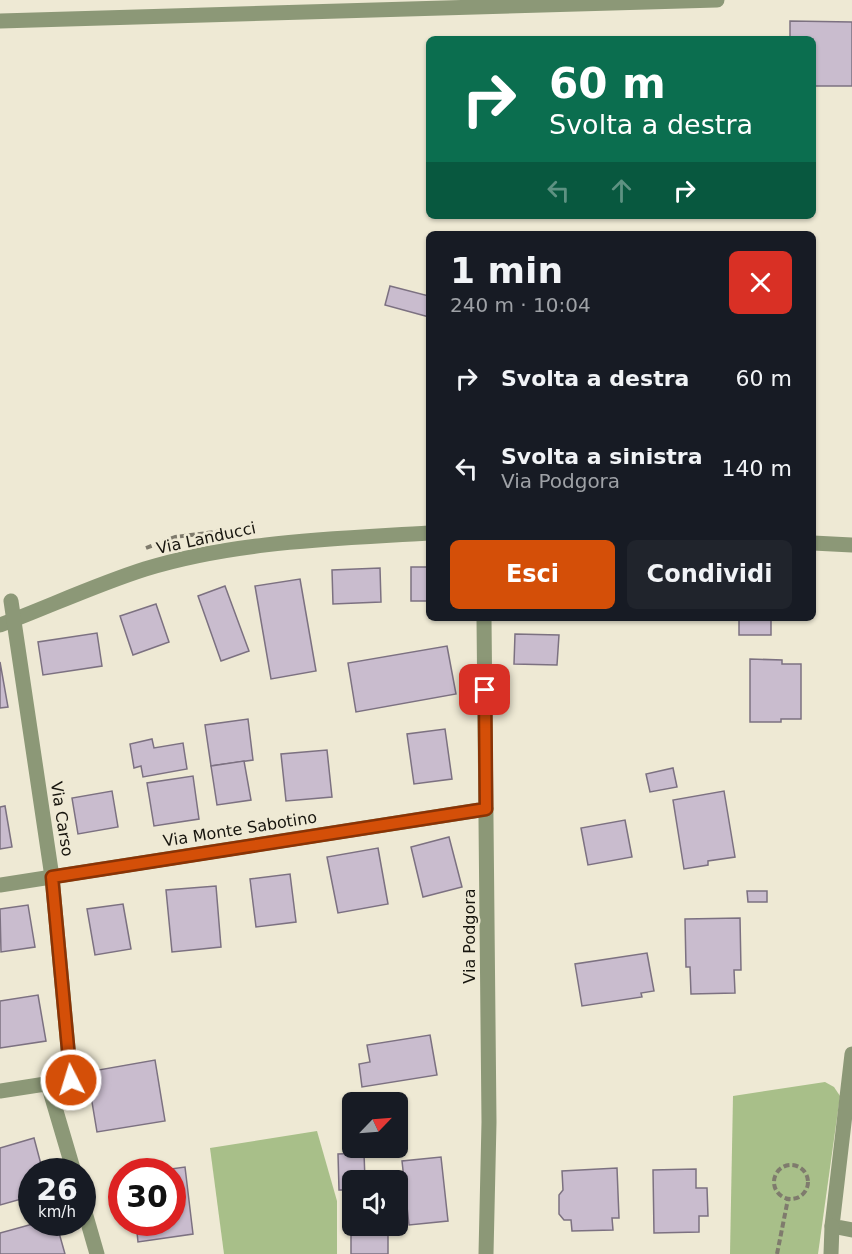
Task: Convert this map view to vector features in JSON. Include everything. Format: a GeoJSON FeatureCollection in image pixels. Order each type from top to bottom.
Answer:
{"type":"FeatureCollection","features":[{"type":"Feature","properties":{"kind":"street"},"geometry":{"type":"LineString","coordinates":[[0,21],[717,0]]}},
{"type":"Feature","properties":{"kind":"street","name":"Via Landucci"},"geometry":{"type":"LineString","coordinates":[[7,623],[109,582],[181,560],[267,544],[426,533]]}},
{"type":"Feature","properties":{"kind":"street"},"geometry":{"type":"LineString","coordinates":[[816,543],[852,545]]}},
{"type":"Feature","properties":{"kind":"street","name":"Via Carso"},"geometry":{"type":"LineString","coordinates":[[11,601],[7,623],[52,877],[71,1080],[48,1084]]}},
{"type":"Feature","properties":{"kind":"street","name":"Via Podgora"},"geometry":{"type":"LineString","coordinates":[[484,621],[489,1122],[486,1254]]}},
{"type":"Feature","properties":{"kind":"street","name":"Via Monte Sabotino"},"geometry":{"type":"LineString","coordinates":[[0,885],[486,809]]}},
{"type":"Feature","properties":{"kind":"street"},"geometry":{"type":"LineString","coordinates":[[831,1254],[832,1226],[852,1054]]}},
{"type":"Feature","properties":{"kind":"street"},"geometry":{"type":"LineString","coordinates":[[0,1091],[48,1084],[70,1158]]}},
{"type":"Feature","properties":{"kind":"street"},"geometry":{"type":"LineString","coordinates":[[832,1226],[852,1230]]}},
{"type":"Feature","properties":{"kind":"street"},"geometry":{"type":"LineString","coordinates":[[92,1236],[97,1254]]}},
{"type":"Feature","properties":{"kind":"path"},"geometry":{"type":"LineString","coordinates":[[792,1165],[806,1174],[808,1186],[799,1197],[788,1199],[778,1193],[774,1183],[778,1172],[792,1165]]}},
{"type":"Feature","properties":{"kind":"path"},"geometry":{"type":"LineString","coordinates":[[777,1254],[788,1199]]}},
{"type":"Feature","properties":{"kind":"green space"},"geometry":{"type":"Polygon","coordinates":[[[825,1082],[834,1087],[840,1096],[818,1254],[730,1254],[733,1096],[825,1082]]]}},
{"type":"Feature","properties":{"kind":"green space"},"geometry":{"type":"Polygon","coordinates":[[[317,1131],[337,1201],[337,1254],[224,1254],[210,1148],[317,1131]]]}},
{"type":"Feature","properties":{"kind":"building"},"geometry":{"type":"Polygon","coordinates":[[[790,21],[852,22],[852,86],[816,86],[816,36],[790,36],[790,21]]]}},
{"type":"Feature","properties":{"kind":"building"},"geometry":{"type":"Polygon","coordinates":[[[390,286],[426,295],[426,316],[385,305],[390,286]]]}},
{"type":"Feature","properties":{"kind":"building"},"geometry":{"type":"Polygon","coordinates":[[[411,567],[426,567],[426,601],[411,601],[411,567]]]}},
{"type":"Feature","properties":{"kind":"building"},"geometry":{"type":"Polygon","coordinates":[[[380,568],[381,602],[333,604],[332,570],[380,568]]]}},
{"type":"Feature","properties":{"kind":"building"},"geometry":{"type":"Polygon","coordinates":[[[300,579],[316,671],[271,679],[255,586],[300,579]]]}},
{"type":"Feature","properties":{"kind":"building"},"geometry":{"type":"Polygon","coordinates":[[[225,586],[249,651],[221,661],[198,596],[225,586]]]}},
{"type":"Feature","properties":{"kind":"building"},"geometry":{"type":"Polygon","coordinates":[[[156,604],[169,642],[133,655],[120,616],[156,604]]]}},
{"type":"Feature","properties":{"kind":"building"},"geometry":{"type":"Polygon","coordinates":[[[739,621],[771,621],[771,635],[739,635],[739,621]]]}},
{"type":"Feature","properties":{"kind":"building"},"geometry":{"type":"Polygon","coordinates":[[[97,633],[102,666],[43,675],[38,642],[97,633]]]}},
{"type":"Feature","properties":{"kind":"building"},"geometry":{"type":"Polygon","coordinates":[[[515,634],[559,635],[557,665],[514,664],[515,634]]]}},
{"type":"Feature","properties":{"kind":"building"},"geometry":{"type":"Polygon","coordinates":[[[447,646],[456,694],[356,712],[348,663],[447,646]]]}},
{"type":"Feature","properties":{"kind":"building"},"geometry":{"type":"Polygon","coordinates":[[[750,659],[782,660],[782,664],[801,664],[801,719],[781,719],[781,722],[750,722],[750,659]]]}},
{"type":"Feature","properties":{"kind":"building"},"geometry":{"type":"Polygon","coordinates":[[[0,662],[8,707],[0,708],[0,662]]]}},
{"type":"Feature","properties":{"kind":"building"},"geometry":{"type":"Polygon","coordinates":[[[248,719],[253,760],[211,766],[205,725],[248,719]]]}},
{"type":"Feature","properties":{"kind":"building"},"geometry":{"type":"Polygon","coordinates":[[[445,729],[452,779],[414,784],[407,734],[445,729]]]}},
{"type":"Feature","properties":{"kind":"building"},"geometry":{"type":"Polygon","coordinates":[[[152,739],[154,748],[183,743],[187,769],[143,777],[141,766],[134,768],[130,744],[152,739]]]}},
{"type":"Feature","properties":{"kind":"building"},"geometry":{"type":"Polygon","coordinates":[[[327,750],[332,797],[286,801],[281,754],[327,750]]]}},
{"type":"Feature","properties":{"kind":"building"},"geometry":{"type":"Polygon","coordinates":[[[244,761],[251,800],[217,805],[211,766],[244,761]]]}},
{"type":"Feature","properties":{"kind":"building"},"geometry":{"type":"Polygon","coordinates":[[[673,768],[677,787],[650,792],[646,774],[673,768]]]}},
{"type":"Feature","properties":{"kind":"building"},"geometry":{"type":"Polygon","coordinates":[[[193,776],[199,819],[154,826],[147,783],[193,776]]]}},
{"type":"Feature","properties":{"kind":"building"},"geometry":{"type":"Polygon","coordinates":[[[112,791],[118,827],[78,834],[72,798],[112,791]]]}},
{"type":"Feature","properties":{"kind":"building"},"geometry":{"type":"Polygon","coordinates":[[[724,791],[735,857],[708,861],[708,865],[684,869],[673,800],[724,791]]]}},
{"type":"Feature","properties":{"kind":"building"},"geometry":{"type":"Polygon","coordinates":[[[5,806],[12,847],[0,849],[0,807],[5,806]]]}},
{"type":"Feature","properties":{"kind":"building"},"geometry":{"type":"Polygon","coordinates":[[[625,820],[632,857],[588,865],[581,828],[625,820]]]}},
{"type":"Feature","properties":{"kind":"building"},"geometry":{"type":"Polygon","coordinates":[[[449,837],[462,887],[423,897],[411,847],[449,837]]]}},
{"type":"Feature","properties":{"kind":"building"},"geometry":{"type":"Polygon","coordinates":[[[378,848],[388,904],[338,913],[327,857],[378,848]]]}},
{"type":"Feature","properties":{"kind":"building"},"geometry":{"type":"Polygon","coordinates":[[[290,874],[296,922],[256,927],[250,879],[290,874]]]}},
{"type":"Feature","properties":{"kind":"building"},"geometry":{"type":"Polygon","coordinates":[[[216,886],[221,947],[172,952],[166,890],[216,886]]]}},
{"type":"Feature","properties":{"kind":"building"},"geometry":{"type":"Polygon","coordinates":[[[747,891],[767,891],[767,902],[748,902],[747,891]]]}},
{"type":"Feature","properties":{"kind":"building"},"geometry":{"type":"Polygon","coordinates":[[[123,904],[131,949],[95,955],[87,909],[123,904]]]}},
{"type":"Feature","properties":{"kind":"building"},"geometry":{"type":"Polygon","coordinates":[[[28,905],[35,947],[1,952],[0,909],[28,905]]]}},
{"type":"Feature","properties":{"kind":"building"},"geometry":{"type":"Polygon","coordinates":[[[740,918],[741,970],[734,970],[735,993],[691,994],[690,967],[686,967],[685,919],[740,918]]]}},
{"type":"Feature","properties":{"kind":"building"},"geometry":{"type":"Polygon","coordinates":[[[647,953],[654,991],[641,993],[642,997],[582,1006],[575,964],[647,953]]]}},
{"type":"Feature","properties":{"kind":"building"},"geometry":{"type":"Polygon","coordinates":[[[38,995],[46,1041],[0,1048],[0,1001],[38,995]]]}},
{"type":"Feature","properties":{"kind":"building"},"geometry":{"type":"Polygon","coordinates":[[[430,1035],[437,1075],[362,1087],[359,1064],[370,1062],[367,1045],[430,1035]]]}},
{"type":"Feature","properties":{"kind":"building"},"geometry":{"type":"Polygon","coordinates":[[[155,1060],[165,1121],[97,1132],[87,1072],[155,1060]]]}},
{"type":"Feature","properties":{"kind":"building"},"geometry":{"type":"Polygon","coordinates":[[[34,1138],[39,1158],[18,1158],[18,1200],[0,1205],[0,1148],[34,1138]]]}},
{"type":"Feature","properties":{"kind":"building"},"geometry":{"type":"Polygon","coordinates":[[[338,1154],[342,1154],[342,1158],[364,1158],[365,1170],[342,1170],[342,1190],[339,1190],[338,1154]]]}},
{"type":"Feature","properties":{"kind":"building"},"geometry":{"type":"Polygon","coordinates":[[[441,1157],[448,1221],[409,1225],[408,1170],[403,1170],[402,1161],[441,1157]]]}},
{"type":"Feature","properties":{"kind":"building"},"geometry":{"type":"Polygon","coordinates":[[[617,1168],[619,1218],[612,1218],[613,1230],[572,1231],[571,1220],[564,1220],[559,1214],[559,1195],[563,1190],[562,1171],[617,1168]]]}},
{"type":"Feature","properties":{"kind":"building"},"geometry":{"type":"Polygon","coordinates":[[[696,1169],[696,1188],[707,1188],[708,1216],[699,1216],[699,1232],[654,1233],[653,1170],[696,1169]]]}},
{"type":"Feature","properties":{"kind":"building"},"geometry":{"type":"Polygon","coordinates":[[[186,1175],[193,1234],[186,1235],[186,1175]]]}},
{"type":"Feature","properties":{"kind":"building"},"geometry":{"type":"Polygon","coordinates":[[[18,1228],[18,1236],[60,1236],[65,1254],[0,1254],[0,1233],[18,1228]]]}},
{"type":"Feature","properties":{"kind":"building"},"geometry":{"type":"Polygon","coordinates":[[[137,1236],[179,1236],[138,1242],[137,1236]]]}},
{"type":"Feature","properties":{"kind":"building"},"geometry":{"type":"Polygon","coordinates":[[[351,1236],[388,1236],[388,1254],[351,1254],[351,1236]]]}},
{"type":"Feature","properties":{"kind":"route"},"geometry":{"type":"LineString","coordinates":[[71,1080],[52,877],[486,809],[485,690]]}}]}
